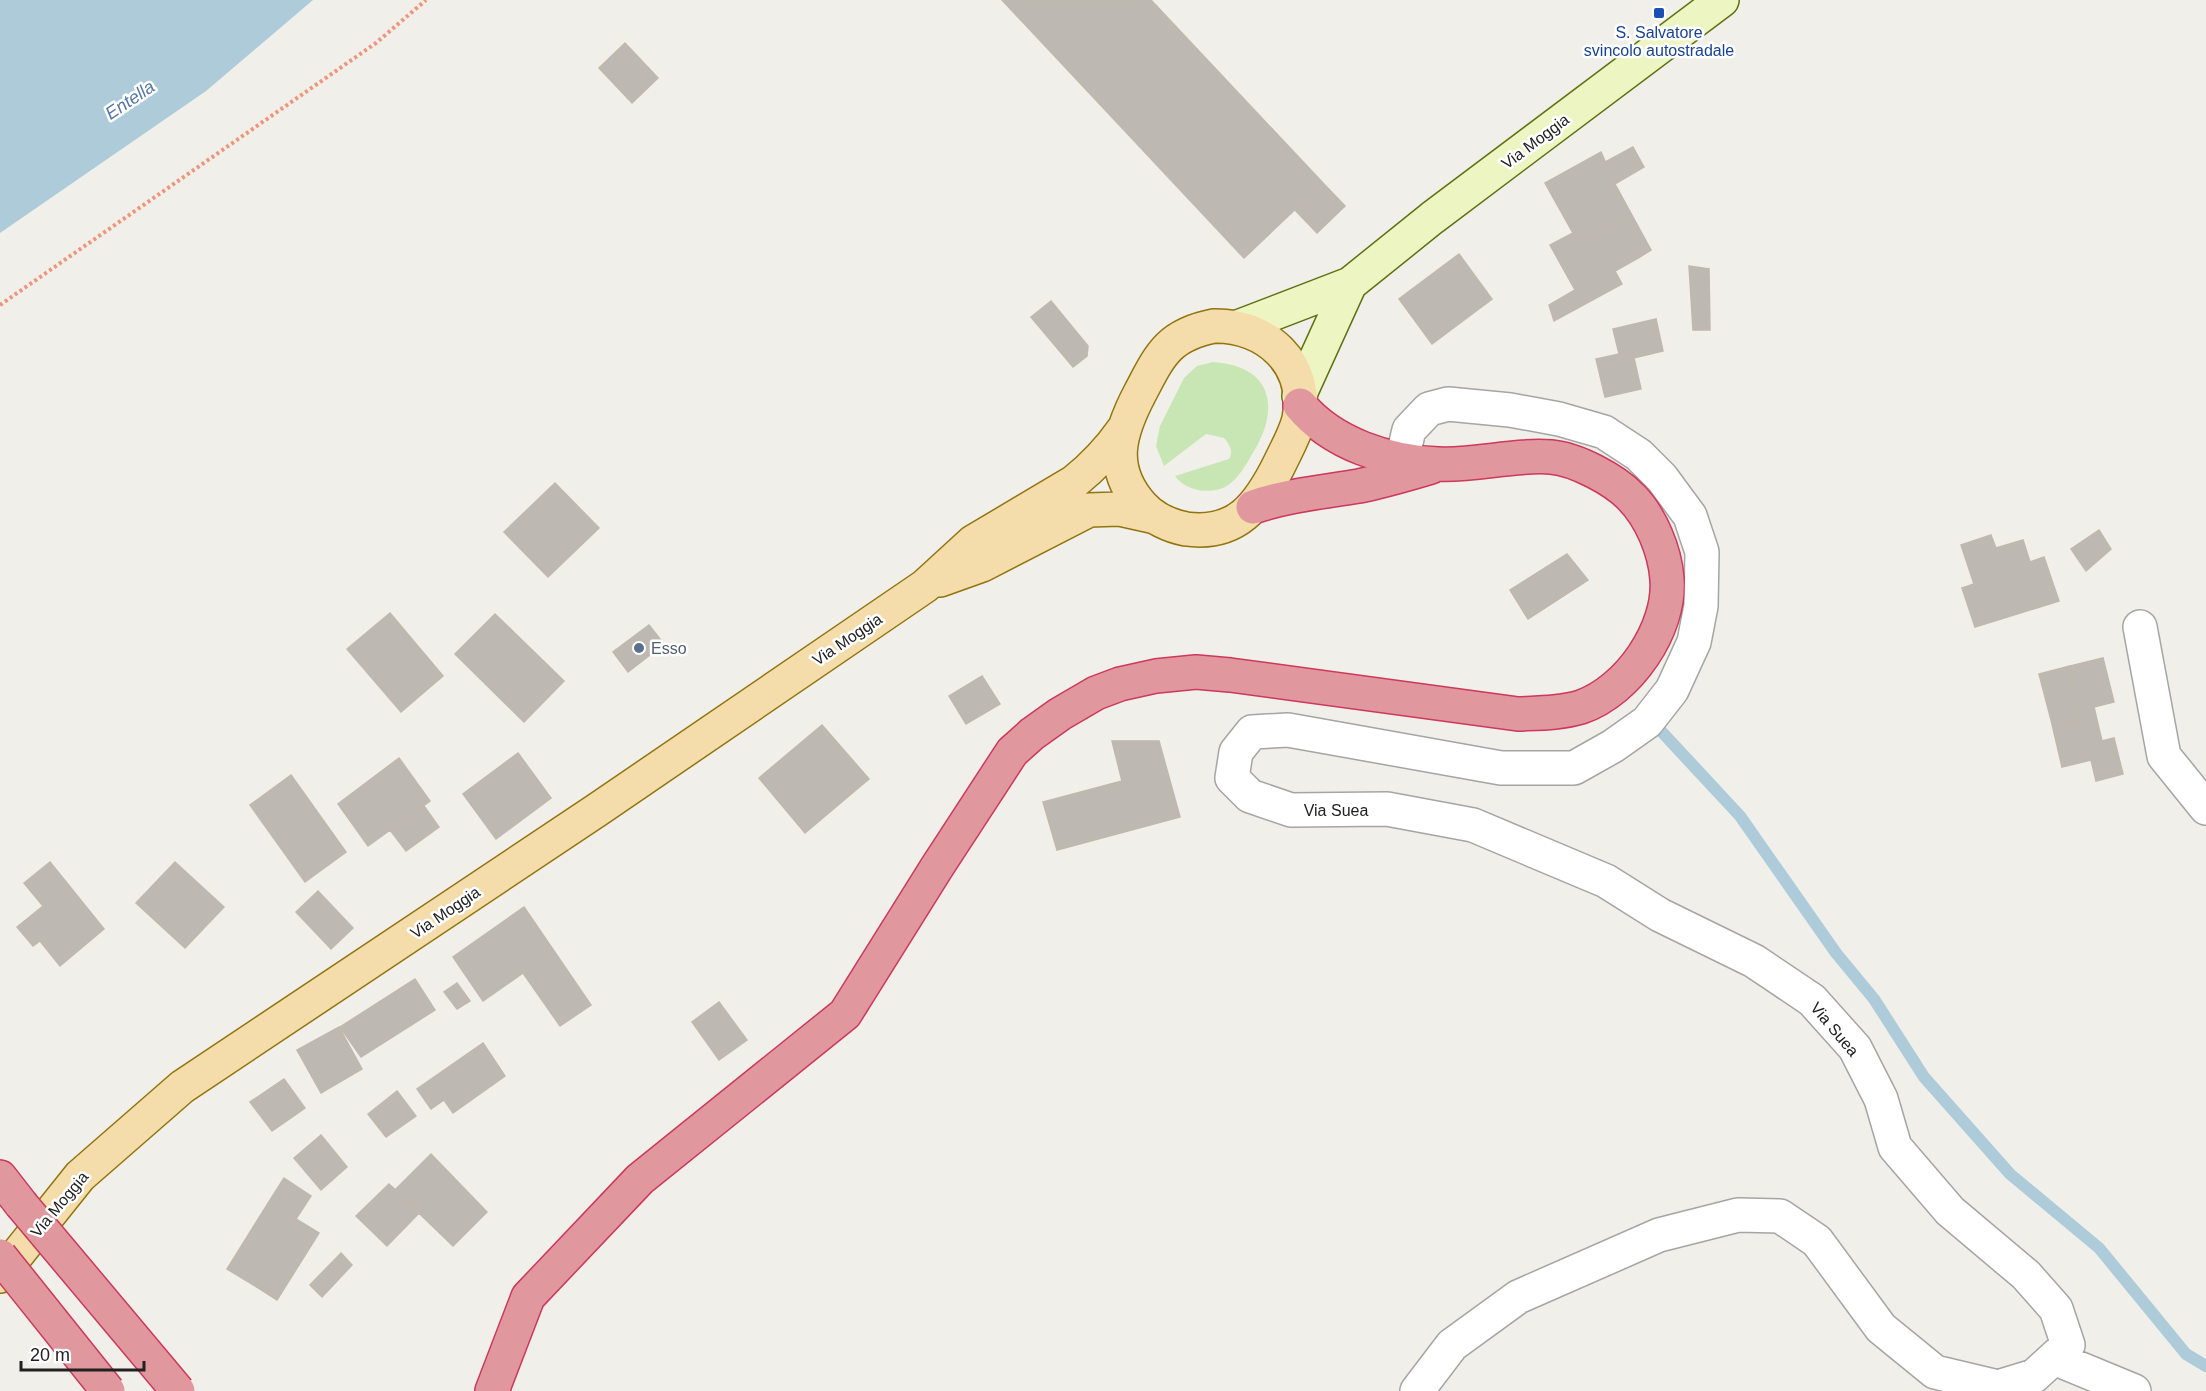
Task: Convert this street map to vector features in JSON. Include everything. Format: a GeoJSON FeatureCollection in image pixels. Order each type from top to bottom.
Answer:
{"type":"FeatureCollection","features":[{"type":"Feature","properties":{"kind":"highway"},"geometry":{"type":"LineString","coordinates":[[492,1391],[528,1297],[640,1179],[846,1014],[937,867],[1012,752],[1060,714],[1096,693],[1120,684],[1156,676],[1196,672],[1518,714],[1556,712],[1583,706],[1629,676],[1646,653],[1658,627],[1665,603],[1667,580],[1654,533],[1647,517],[1632,497],[1604,475],[1552,457],[1439,464],[1379,454],[1333,434],[1307,413],[1300,400]]}},
{"type":"Feature","properties":{"kind":"highway"},"geometry":{"type":"LineString","coordinates":[[1253,507],[1280,498],[1400,477],[1439,464]]}},
{"type":"Feature","properties":{"kind":"highway"},"geometry":{"type":"LineString","coordinates":[[0,1177],[178,1391]]}},
{"type":"Feature","properties":{"kind":"highway"},"geometry":{"type":"LineString","coordinates":[[0,1256],[108,1391]]}},
{"type":"Feature","properties":{"kind":"main road","name":"Via Moggia"},"geometry":{"type":"LineString","coordinates":[[1238,327],[1350,284],[1432,218],[1722,0]]}},
{"type":"Feature","properties":{"kind":"main road","name":"Via Moggia"},"geometry":{"type":"LineString","coordinates":[[1123,430],[1120,451],[1123,476],[1135,498],[1155,517],[1181,528],[1208,529],[1235,521],[1253,507],[1268,487],[1295,432],[1300,400],[1350,284]]}},
{"type":"Feature","properties":{"kind":"main road","name":"Via Moggia"},"geometry":{"type":"LineString","coordinates":[[0,1276],[80,1176],[182,1087],[587,817],[924,586],[973,542],[1089,471],[1123,430],[1160,356],[1168,346],[1201,328],[1238,327],[1262,337],[1282,354],[1293,371],[1300,400]]}},
{"type":"Feature","properties":{"kind":"main road","name":"Via Moggia"},"geometry":{"type":"LineString","coordinates":[[924,586],[982,565],[1089,510],[1119,509],[1155,517]]}},
{"type":"Feature","properties":{"kind":"street","name":"Via Suea"},"geometry":{"type":"LineString","coordinates":[[1402,459],[1408,430],[1429,408],[1448,404],[1510,410],[1558,419],[1604,432],[1639,454],[1662,478],[1690,516],[1702,552],[1701,606],[1694,642],[1672,690],[1647,722],[1613,747],[1574,768],[1501,768],[1288,730],[1252,732],[1236,752],[1232,778],[1250,796],[1291,810],[1387,809],[1473,825],[1606,881],[1660,915],[1754,960],[1812,1000],[1855,1048],[1881,1099],[1894,1147],[1950,1212],[2026,1275],[2056,1309],[2068,1345],[2034,1376],[1998,1387],[1935,1372],[1881,1328],[1817,1241],[1780,1216],[1738,1215],[1659,1235],[1518,1297],[1452,1345],[1417,1391]]}},
{"type":"Feature","properties":{"kind":"street"},"geometry":{"type":"LineString","coordinates":[[2140,627],[2164,756],[2206,808]]}},
{"type":"Feature","properties":{"kind":"street"},"geometry":{"type":"LineString","coordinates":[[2054,1358],[2134,1391]]}},
{"type":"Feature","properties":{"kind":"path"},"geometry":{"type":"LineString","coordinates":[[0,305],[376,43],[426,0]]}},
{"type":"Feature","properties":{"kind":"green space"},"geometry":{"type":"Polygon","coordinates":[[[1213,362],[1233,365],[1249,372],[1260,381],[1266,393],[1268,407],[1260,439],[1240,473],[1226,486],[1211,491],[1202,491],[1187,486],[1175,476],[1229,459],[1231,450],[1224,438],[1206,434],[1164,466],[1156,446],[1160,426],[1184,378],[1197,366],[1213,362]]]}},
{"type":"Feature","properties":{"kind":"water","name":"Entella"},"geometry":{"type":"Polygon","coordinates":[[[0,0],[313,0],[206,91],[0,233],[0,0]]]}},
{"type":"Feature","properties":{"kind":"building"},"geometry":{"type":"Polygon","coordinates":[[[1002,0],[1151,0],[1323,183],[1244,258],[1002,0]]]}},
{"type":"Feature","properties":{"kind":"building"},"geometry":{"type":"Polygon","coordinates":[[[625,43],[658,78],[632,103],[599,68],[625,43]]]}},
{"type":"Feature","properties":{"kind":"building"},"geometry":{"type":"Polygon","coordinates":[[[1633,147],[1644,167],[1615,184],[1605,162],[1633,147]]]}},
{"type":"Feature","properties":{"kind":"building"},"geometry":{"type":"Polygon","coordinates":[[[1601,152],[1615,184],[1651,250],[1640,257],[1621,220],[1584,243],[1573,233],[1545,183],[1601,152]]]}},
{"type":"Feature","properties":{"kind":"building"},"geometry":{"type":"Polygon","coordinates":[[[1323,183],[1345,206],[1317,233],[1295,210],[1323,183]]]}},
{"type":"Feature","properties":{"kind":"building"},"geometry":{"type":"Polygon","coordinates":[[[1621,220],[1640,257],[1615,271],[1622,284],[1554,321],[1549,305],[1575,290],[1550,245],[1573,233],[1584,243],[1621,220]]]}},
{"type":"Feature","properties":{"kind":"building"},"geometry":{"type":"Polygon","coordinates":[[[1459,254],[1492,299],[1432,344],[1399,299],[1459,254]]]}},
{"type":"Feature","properties":{"kind":"building"},"geometry":{"type":"Polygon","coordinates":[[[1689,266],[1709,269],[1710,330],[1693,330],[1689,266]]]}},
{"type":"Feature","properties":{"kind":"building"},"geometry":{"type":"Polygon","coordinates":[[[1051,301],[1088,346],[1087,356],[1073,367],[1031,317],[1051,301]]]}},
{"type":"Feature","properties":{"kind":"building"},"geometry":{"type":"Polygon","coordinates":[[[1656,319],[1663,351],[1634,358],[1619,354],[1613,329],[1656,319]]]}},
{"type":"Feature","properties":{"kind":"building"},"geometry":{"type":"Polygon","coordinates":[[[1619,354],[1634,358],[1641,389],[1605,397],[1596,359],[1619,354]]]}},
{"type":"Feature","properties":{"kind":"building"},"geometry":{"type":"Polygon","coordinates":[[[555,483],[599,528],[548,577],[504,532],[555,483]]]}},
{"type":"Feature","properties":{"kind":"building"},"geometry":{"type":"Polygon","coordinates":[[[2099,530],[2111,549],[2086,571],[2071,549],[2099,530]]]}},
{"type":"Feature","properties":{"kind":"building"},"geometry":{"type":"Polygon","coordinates":[[[1991,535],[1996,548],[2023,540],[2030,562],[2044,557],[2059,601],[1975,627],[1962,588],[1974,584],[1961,545],[1991,535]]]}},
{"type":"Feature","properties":{"kind":"building"},"geometry":{"type":"Polygon","coordinates":[[[1567,554],[1588,580],[1528,619],[1510,590],[1567,554]]]}},
{"type":"Feature","properties":{"kind":"building"},"geometry":{"type":"Polygon","coordinates":[[[390,613],[443,676],[401,712],[347,649],[390,613]]]}},
{"type":"Feature","properties":{"kind":"building"},"geometry":{"type":"Polygon","coordinates":[[[495,614],[564,681],[524,722],[455,654],[495,614]]]}},
{"type":"Feature","properties":{"kind":"building","name":"Esso"},"geometry":{"type":"Polygon","coordinates":[[[649,625],[664,644],[628,672],[613,652],[649,625]]]}},
{"type":"Feature","properties":{"kind":"building"},"geometry":{"type":"Polygon","coordinates":[[[2103,658],[2114,702],[2094,707],[2102,741],[2114,738],[2123,774],[2096,781],[2091,760],[2062,767],[2052,724],[2079,720],[2070,666],[2103,658]]]}},
{"type":"Feature","properties":{"kind":"building"},"geometry":{"type":"Polygon","coordinates":[[[2070,666],[2079,720],[2052,724],[2039,674],[2070,666]]]}},
{"type":"Feature","properties":{"kind":"building"},"geometry":{"type":"Polygon","coordinates":[[[982,676],[1000,704],[966,724],[949,696],[982,676]]]}},
{"type":"Feature","properties":{"kind":"building"},"geometry":{"type":"Polygon","coordinates":[[[822,725],[869,779],[805,833],[759,778],[822,725]]]}},
{"type":"Feature","properties":{"kind":"building"},"geometry":{"type":"Polygon","coordinates":[[[1112,741],[1159,741],[1180,817],[1057,850],[1043,802],[1122,781],[1112,741]]]}},
{"type":"Feature","properties":{"kind":"building"},"geometry":{"type":"Polygon","coordinates":[[[518,753],[551,798],[496,839],[463,794],[518,753]]]}},
{"type":"Feature","properties":{"kind":"building"},"geometry":{"type":"Polygon","coordinates":[[[399,758],[430,801],[368,846],[338,804],[399,758]]]}},
{"type":"Feature","properties":{"kind":"building"},"geometry":{"type":"Polygon","coordinates":[[[291,775],[346,852],[305,882],[250,805],[291,775]]]}},
{"type":"Feature","properties":{"kind":"building"},"geometry":{"type":"Polygon","coordinates":[[[424,806],[439,827],[406,851],[390,830],[424,806]]]}},
{"type":"Feature","properties":{"kind":"building"},"geometry":{"type":"Polygon","coordinates":[[[50,862],[104,929],[60,966],[40,941],[33,946],[17,927],[43,906],[24,883],[50,862]]]}},
{"type":"Feature","properties":{"kind":"building"},"geometry":{"type":"Polygon","coordinates":[[[175,862],[224,907],[185,948],[136,903],[175,862]]]}},
{"type":"Feature","properties":{"kind":"building"},"geometry":{"type":"Polygon","coordinates":[[[318,891],[353,928],[331,949],[296,912],[318,891]]]}},
{"type":"Feature","properties":{"kind":"building"},"geometry":{"type":"Polygon","coordinates":[[[524,907],[591,1005],[560,1026],[523,973],[483,1001],[453,957],[524,907]]]}},
{"type":"Feature","properties":{"kind":"building"},"geometry":{"type":"Polygon","coordinates":[[[415,979],[435,1010],[361,1057],[340,1027],[415,979]]]}},
{"type":"Feature","properties":{"kind":"building"},"geometry":{"type":"Polygon","coordinates":[[[457,983],[470,1001],[457,1009],[444,992],[457,983]]]}},
{"type":"Feature","properties":{"kind":"building"},"geometry":{"type":"Polygon","coordinates":[[[719,1002],[747,1040],[719,1060],[692,1022],[719,1002]]]}},
{"type":"Feature","properties":{"kind":"building"},"geometry":{"type":"Polygon","coordinates":[[[339,1027],[362,1069],[321,1093],[297,1050],[339,1027]]]}},
{"type":"Feature","properties":{"kind":"building"},"geometry":{"type":"Polygon","coordinates":[[[483,1043],[505,1076],[453,1113],[444,1100],[431,1109],[417,1089],[483,1043]]]}},
{"type":"Feature","properties":{"kind":"building"},"geometry":{"type":"Polygon","coordinates":[[[284,1079],[305,1108],[272,1131],[250,1102],[284,1079]]]}},
{"type":"Feature","properties":{"kind":"building"},"geometry":{"type":"Polygon","coordinates":[[[397,1091],[416,1116],[386,1137],[368,1114],[397,1091]]]}},
{"type":"Feature","properties":{"kind":"building"},"geometry":{"type":"Polygon","coordinates":[[[321,1135],[347,1167],[321,1190],[294,1158],[321,1135]]]}},
{"type":"Feature","properties":{"kind":"building"},"geometry":{"type":"Polygon","coordinates":[[[431,1154],[487,1212],[453,1246],[395,1190],[431,1154]]]}},
{"type":"Feature","properties":{"kind":"building"},"geometry":{"type":"Polygon","coordinates":[[[284,1178],[311,1196],[296,1219],[270,1200],[284,1178]]]}},
{"type":"Feature","properties":{"kind":"building"},"geometry":{"type":"Polygon","coordinates":[[[389,1184],[420,1212],[387,1246],[356,1216],[389,1184]]]}},
{"type":"Feature","properties":{"kind":"building"},"geometry":{"type":"Polygon","coordinates":[[[270,1200],[296,1219],[255,1286],[227,1269],[270,1200]]]}},
{"type":"Feature","properties":{"kind":"building"},"geometry":{"type":"Polygon","coordinates":[[[296,1219],[319,1233],[277,1300],[255,1286],[296,1219]]]}},
{"type":"Feature","properties":{"kind":"building"},"geometry":{"type":"Polygon","coordinates":[[[341,1253],[352,1265],[322,1297],[310,1285],[341,1253]]]}},
{"type":"Feature","properties":{"kind":"waterway"},"geometry":{"type":"LineString","coordinates":[[1661,731],[1740,816],[1836,953],[1874,999],[1924,1077],[2010,1174],[2099,1248],[2186,1354],[2206,1366]]}},
{"type":"Feature","properties":{"kind":"place","name":"S. Salvatore svincolo autostradale"},"geometry":{"type":"Point","coordinates":[1659,13]}},
{"type":"Feature","properties":{"kind":"place","name":"Esso"},"geometry":{"type":"Point","coordinates":[639,648]}}]}
